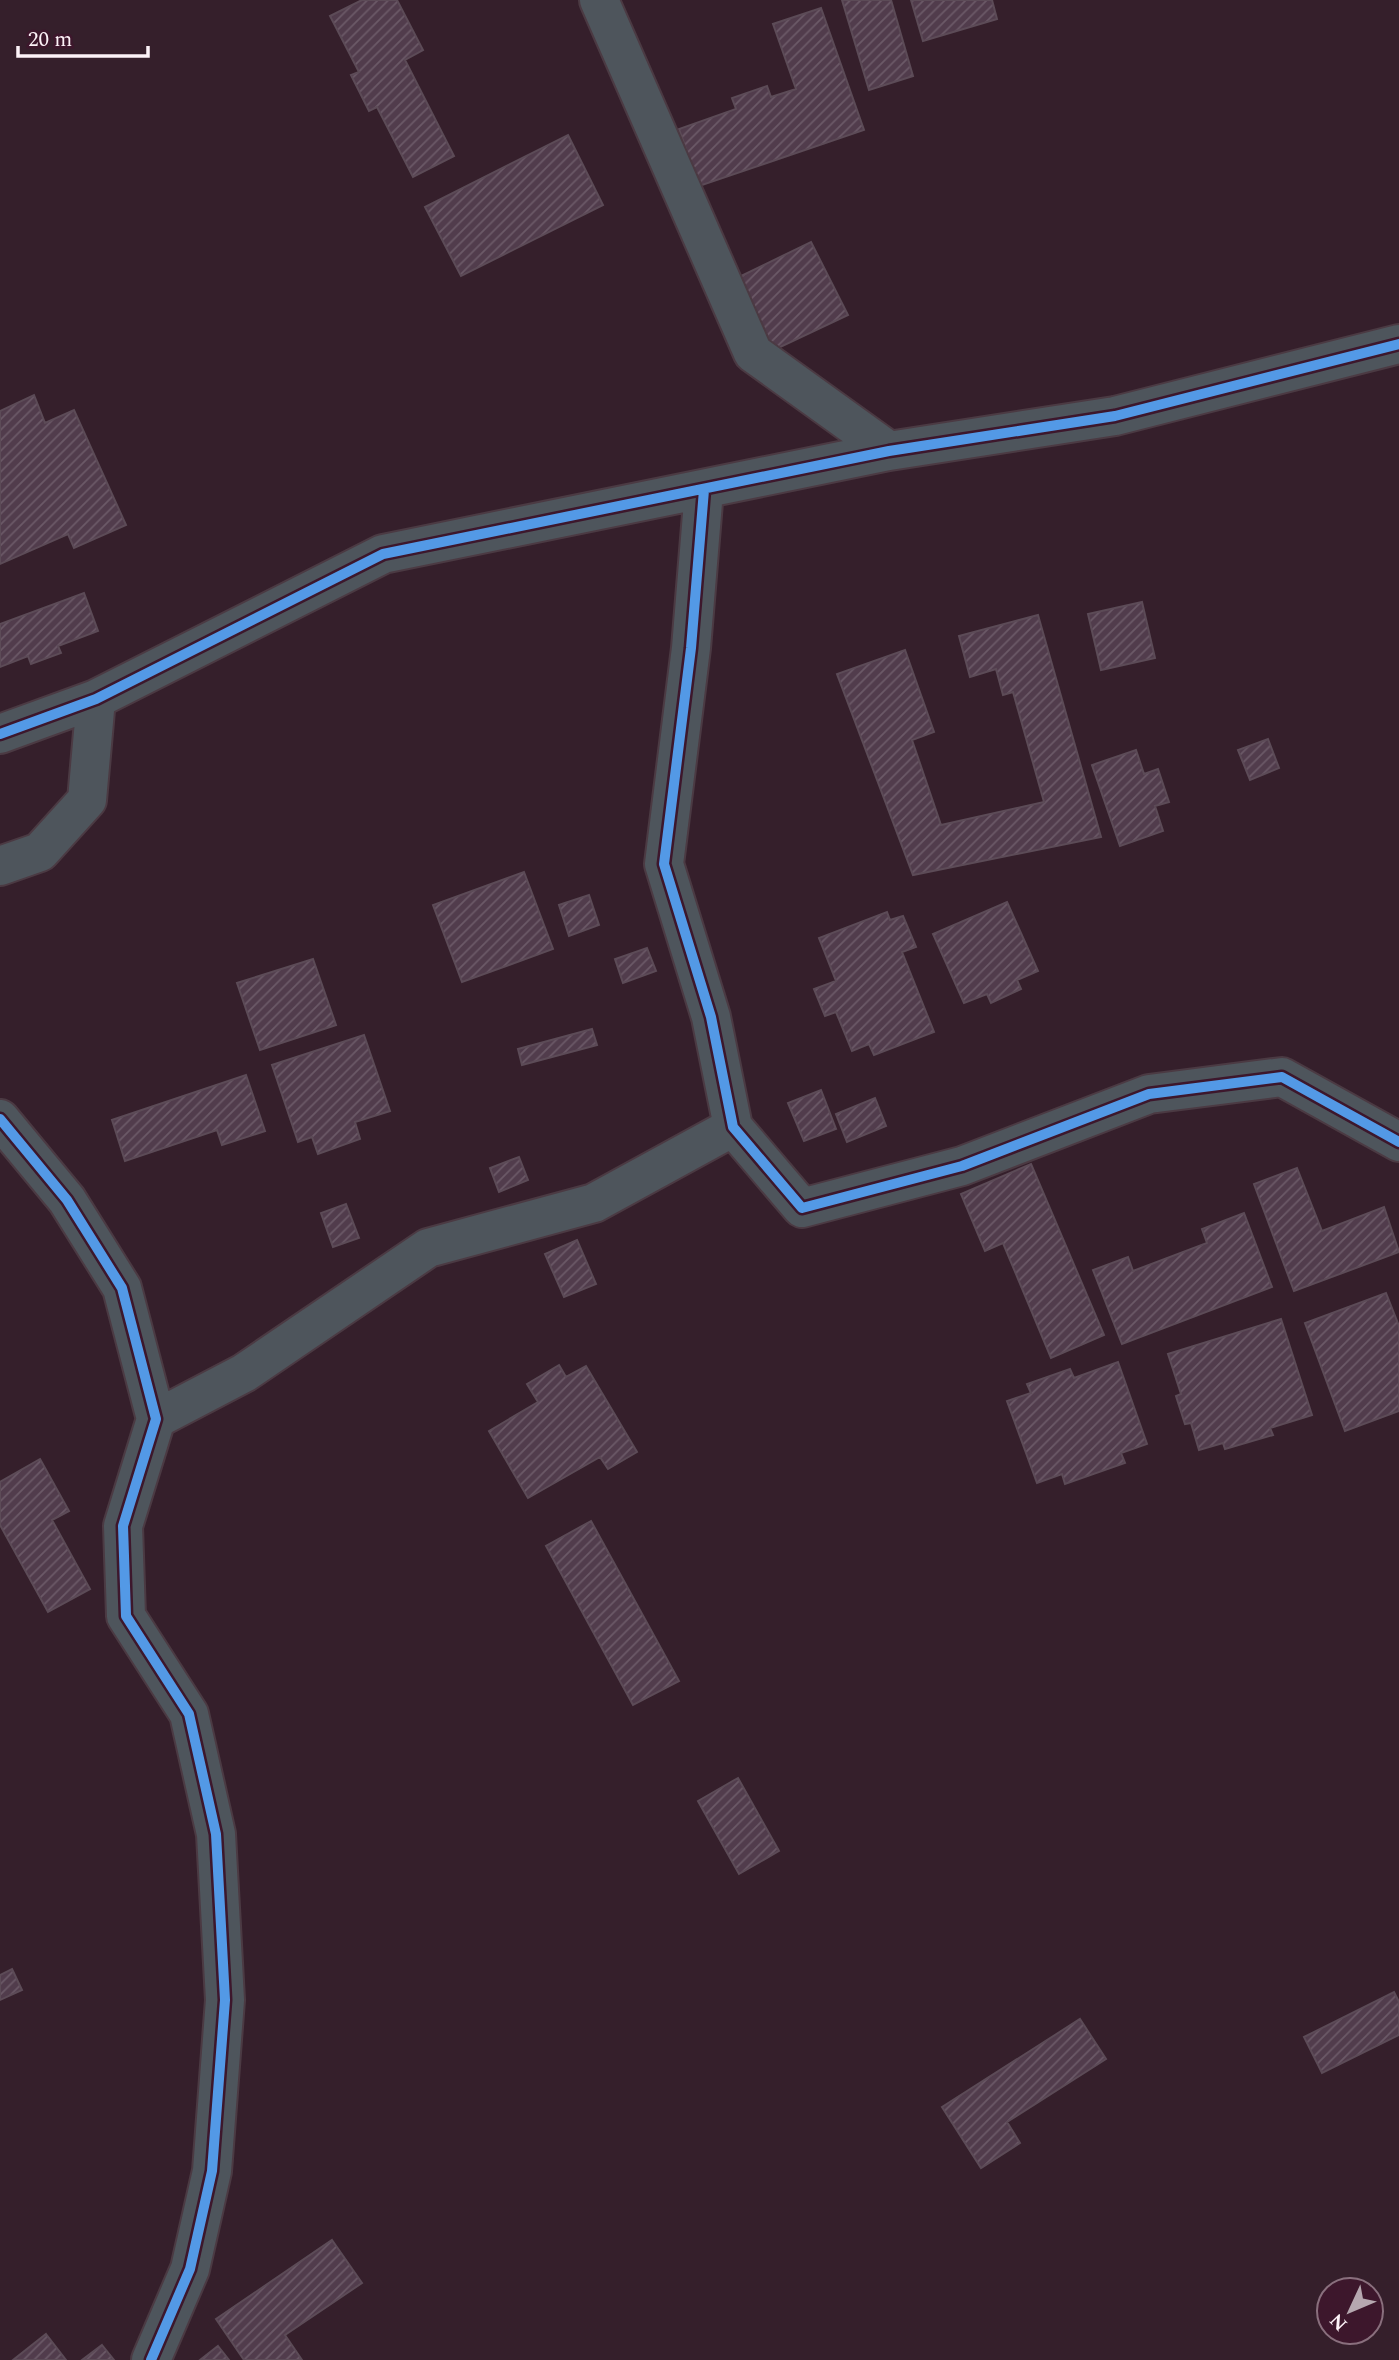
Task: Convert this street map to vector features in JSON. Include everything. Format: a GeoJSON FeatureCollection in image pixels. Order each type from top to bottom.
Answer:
{"type":"FeatureCollection","features":[{"type":"Feature","properties":{"kind":"street"},"geometry":{"type":"LineString","coordinates":[[598,0],[753,353],[889,451]]}},
{"type":"Feature","properties":{"kind":"street"},"geometry":{"type":"LineString","coordinates":[[0,734],[96,699],[383,554],[889,451],[1115,415],[1399,344]]}},
{"type":"Feature","properties":{"kind":"street"},"geometry":{"type":"LineString","coordinates":[[704,490],[691,648],[664,864],[711,1017],[733,1127],[802,1208],[962,1166],[1149,1094],[1282,1077],[1399,1142]]}},
{"type":"Feature","properties":{"kind":"street"},"geometry":{"type":"LineString","coordinates":[[0,866],[40,852],[87,800],[96,699]]}},
{"type":"Feature","properties":{"kind":"street"},"geometry":{"type":"LineString","coordinates":[[0,1119],[67,1200],[122,1288],[156,1419],[123,1526],[126,1616],[189,1714],[216,1833],[225,2000],[212,2171],[190,2269],[151,2360]]}},
{"type":"Feature","properties":{"kind":"street"},"geometry":{"type":"LineString","coordinates":[[156,1419],[244,1373],[428,1248],[594,1203],[733,1127]]}},
{"type":"Feature","properties":{"kind":"building"},"geometry":{"type":"Polygon","coordinates":[[[362,0],[397,0],[423,50],[405,60],[454,156],[413,177],[377,107],[369,111],[351,75],[359,72],[330,16],[362,0]]]}},
{"type":"Feature","properties":{"kind":"building"},"geometry":{"type":"Polygon","coordinates":[[[842,0],[891,0],[913,76],[869,90],[842,0]]]}},
{"type":"Feature","properties":{"kind":"building"},"geometry":{"type":"Polygon","coordinates":[[[911,0],[992,0],[997,19],[923,41],[911,0]]]}},
{"type":"Feature","properties":{"kind":"building"},"geometry":{"type":"Polygon","coordinates":[[[821,8],[864,130],[699,186],[679,129],[736,109],[732,98],[767,86],[771,97],[796,89],[773,24],[821,8]]]}},
{"type":"Feature","properties":{"kind":"building"},"geometry":{"type":"Polygon","coordinates":[[[568,135],[603,205],[461,276],[425,207],[568,135]]]}},
{"type":"Feature","properties":{"kind":"building"},"geometry":{"type":"Polygon","coordinates":[[[811,242],[848,315],[774,350],[739,277],[811,242]]]}},
{"type":"Feature","properties":{"kind":"building"},"geometry":{"type":"Polygon","coordinates":[[[34,395],[45,423],[74,410],[126,525],[74,548],[68,534],[0,564],[0,411],[34,395]]]}},
{"type":"Feature","properties":{"kind":"building"},"geometry":{"type":"Polygon","coordinates":[[[84,593],[98,631],[58,646],[61,653],[31,664],[28,656],[0,667],[0,624],[84,593]]]}},
{"type":"Feature","properties":{"kind":"building"},"geometry":{"type":"Polygon","coordinates":[[[1142,602],[1155,658],[1101,670],[1088,614],[1142,602]]]}},
{"type":"Feature","properties":{"kind":"building"},"geometry":{"type":"Polygon","coordinates":[[[1038,615],[1101,837],[913,875],[837,674],[905,650],[934,732],[912,740],[941,825],[1044,802],[1013,692],[1003,695],[996,669],[970,677],[959,636],[1038,615]]]}},
{"type":"Feature","properties":{"kind":"building"},"geometry":{"type":"Polygon","coordinates":[[[1268,739],[1279,768],[1250,780],[1238,750],[1268,739]]]}},
{"type":"Feature","properties":{"kind":"building"},"geometry":{"type":"Polygon","coordinates":[[[1136,750],[1144,774],[1158,769],[1169,802],[1155,806],[1163,831],[1120,846],[1092,765],[1136,750]]]}},
{"type":"Feature","properties":{"kind":"building"},"geometry":{"type":"Polygon","coordinates":[[[524,872],[553,949],[462,982],[433,905],[524,872]]]}},
{"type":"Feature","properties":{"kind":"building"},"geometry":{"type":"Polygon","coordinates":[[[589,895],[599,925],[569,936],[559,905],[589,895]]]}},
{"type":"Feature","properties":{"kind":"building"},"geometry":{"type":"Polygon","coordinates":[[[1007,902],[1038,971],[1017,980],[1021,989],[991,1003],[987,994],[964,1003],[933,934],[1007,902]]]}},
{"type":"Feature","properties":{"kind":"building"},"geometry":{"type":"Polygon","coordinates":[[[887,912],[890,920],[903,916],[916,947],[902,952],[934,1032],[874,1055],[869,1044],[852,1051],[836,1012],[825,1016],[814,989],[836,981],[819,938],[887,912]]]}},
{"type":"Feature","properties":{"kind":"building"},"geometry":{"type":"Polygon","coordinates":[[[647,948],[656,971],[623,983],[615,959],[647,948]]]}},
{"type":"Feature","properties":{"kind":"building"},"geometry":{"type":"Polygon","coordinates":[[[313,959],[336,1025],[260,1050],[237,983],[313,959]]]}},
{"type":"Feature","properties":{"kind":"building"},"geometry":{"type":"Polygon","coordinates":[[[592,1029],[597,1045],[522,1065],[518,1049],[592,1029]]]}},
{"type":"Feature","properties":{"kind":"building"},"geometry":{"type":"Polygon","coordinates":[[[364,1035],[390,1111],[355,1122],[360,1139],[318,1154],[312,1137],[298,1142],[272,1065],[364,1035]]]}},
{"type":"Feature","properties":{"kind":"building"},"geometry":{"type":"Polygon","coordinates":[[[246,1075],[265,1131],[222,1145],[217,1130],[125,1161],[112,1120],[246,1075]]]}},
{"type":"Feature","properties":{"kind":"building"},"geometry":{"type":"Polygon","coordinates":[[[821,1090],[836,1129],[804,1141],[788,1103],[821,1090]]]}},
{"type":"Feature","properties":{"kind":"building"},"geometry":{"type":"Polygon","coordinates":[[[875,1098],[886,1126],[847,1142],[836,1114],[875,1098]]]}},
{"type":"Feature","properties":{"kind":"building"},"geometry":{"type":"Polygon","coordinates":[[[519,1157],[528,1180],[499,1192],[490,1168],[519,1157]]]}},
{"type":"Feature","properties":{"kind":"building"},"geometry":{"type":"Polygon","coordinates":[[[1031,1164],[1104,1335],[1051,1358],[1003,1243],[985,1251],[961,1194],[1031,1164]]]}},
{"type":"Feature","properties":{"kind":"building"},"geometry":{"type":"Polygon","coordinates":[[[1297,1168],[1322,1231],[1384,1207],[1399,1252],[1294,1291],[1254,1184],[1297,1168]]]}},
{"type":"Feature","properties":{"kind":"building"},"geometry":{"type":"Polygon","coordinates":[[[346,1204],[359,1238],[333,1247],[321,1213],[346,1204]]]}},
{"type":"Feature","properties":{"kind":"building"},"geometry":{"type":"Polygon","coordinates":[[[1244,1213],[1272,1287],[1122,1344],[1093,1270],[1128,1257],[1133,1271],[1207,1243],[1202,1229],[1244,1213]]]}},
{"type":"Feature","properties":{"kind":"building"},"geometry":{"type":"Polygon","coordinates":[[[577,1240],[596,1284],[564,1297],[545,1254],[577,1240]]]}},
{"type":"Feature","properties":{"kind":"building"},"geometry":{"type":"Polygon","coordinates":[[[1386,1293],[1399,1326],[1399,1411],[1345,1431],[1305,1323],[1386,1293]]]}},
{"type":"Feature","properties":{"kind":"building"},"geometry":{"type":"Polygon","coordinates":[[[1281,1319],[1312,1415],[1270,1428],[1273,1435],[1225,1449],[1223,1443],[1199,1450],[1191,1423],[1185,1424],[1176,1396],[1181,1394],[1168,1354],[1281,1319]]]}},
{"type":"Feature","properties":{"kind":"building"},"geometry":{"type":"Polygon","coordinates":[[[1118,1362],[1147,1444],[1121,1453],[1125,1463],[1065,1484],[1062,1474],[1037,1483],[1007,1401],[1031,1393],[1027,1384],[1070,1369],[1074,1378],[1118,1362]]]}},
{"type":"Feature","properties":{"kind":"building"},"geometry":{"type":"Polygon","coordinates":[[[559,1365],[566,1377],[586,1366],[637,1452],[608,1469],[600,1457],[528,1498],[489,1431],[538,1402],[527,1384],[559,1365]]]}},
{"type":"Feature","properties":{"kind":"building"},"geometry":{"type":"Polygon","coordinates":[[[40,1459],[69,1511],[52,1520],[90,1589],[48,1612],[0,1525],[0,1482],[40,1459]]]}},
{"type":"Feature","properties":{"kind":"building"},"geometry":{"type":"Polygon","coordinates":[[[591,1521],[679,1681],[633,1705],[546,1546],[591,1521]]]}},
{"type":"Feature","properties":{"kind":"building"},"geometry":{"type":"Polygon","coordinates":[[[738,1778],[779,1851],[739,1874],[698,1801],[738,1778]]]}},
{"type":"Feature","properties":{"kind":"building"},"geometry":{"type":"Polygon","coordinates":[[[12,1969],[22,1990],[0,2000],[0,1975],[12,1969]]]}},
{"type":"Feature","properties":{"kind":"building"},"geometry":{"type":"Polygon","coordinates":[[[1394,1992],[1399,2002],[1399,2035],[1322,2073],[1304,2037],[1394,1992]]]}},
{"type":"Feature","properties":{"kind":"building"},"geometry":{"type":"Polygon","coordinates":[[[1080,2019],[1106,2059],[1007,2122],[1020,2143],[981,2168],[942,2107],[1080,2019]]]}},
{"type":"Feature","properties":{"kind":"building"},"geometry":{"type":"Polygon","coordinates":[[[332,2240],[362,2283],[285,2335],[302,2360],[244,2360],[216,2319],[332,2240]]]}},
{"type":"Feature","properties":{"kind":"building"},"geometry":{"type":"Polygon","coordinates":[[[46,2334],[66,2360],[13,2360],[46,2334]]]}},
{"type":"Feature","properties":{"kind":"building"},"geometry":{"type":"Polygon","coordinates":[[[102,2345],[114,2360],[82,2360],[102,2345]]]}},
{"type":"Feature","properties":{"kind":"building"},"geometry":{"type":"Polygon","coordinates":[[[218,2346],[229,2360],[200,2360],[218,2346]]]}},
{"type":"Feature","properties":{"kind":"cycle path"},"geometry":{"type":"LineString","coordinates":[[0,734],[96,699],[383,554],[889,451],[1115,416],[1399,344]]}},
{"type":"Feature","properties":{"kind":"cycle path"},"geometry":{"type":"LineString","coordinates":[[704,490],[691,648],[664,864],[711,1017],[733,1127],[802,1208],[962,1166],[1149,1094],[1282,1077],[1399,1142]]}},
{"type":"Feature","properties":{"kind":"cycle path"},"geometry":{"type":"LineString","coordinates":[[0,1119],[67,1200],[122,1288],[156,1419],[123,1526],[126,1616],[189,1714],[216,1834],[225,2000],[212,2171],[190,2269],[151,2360]]}}]}
